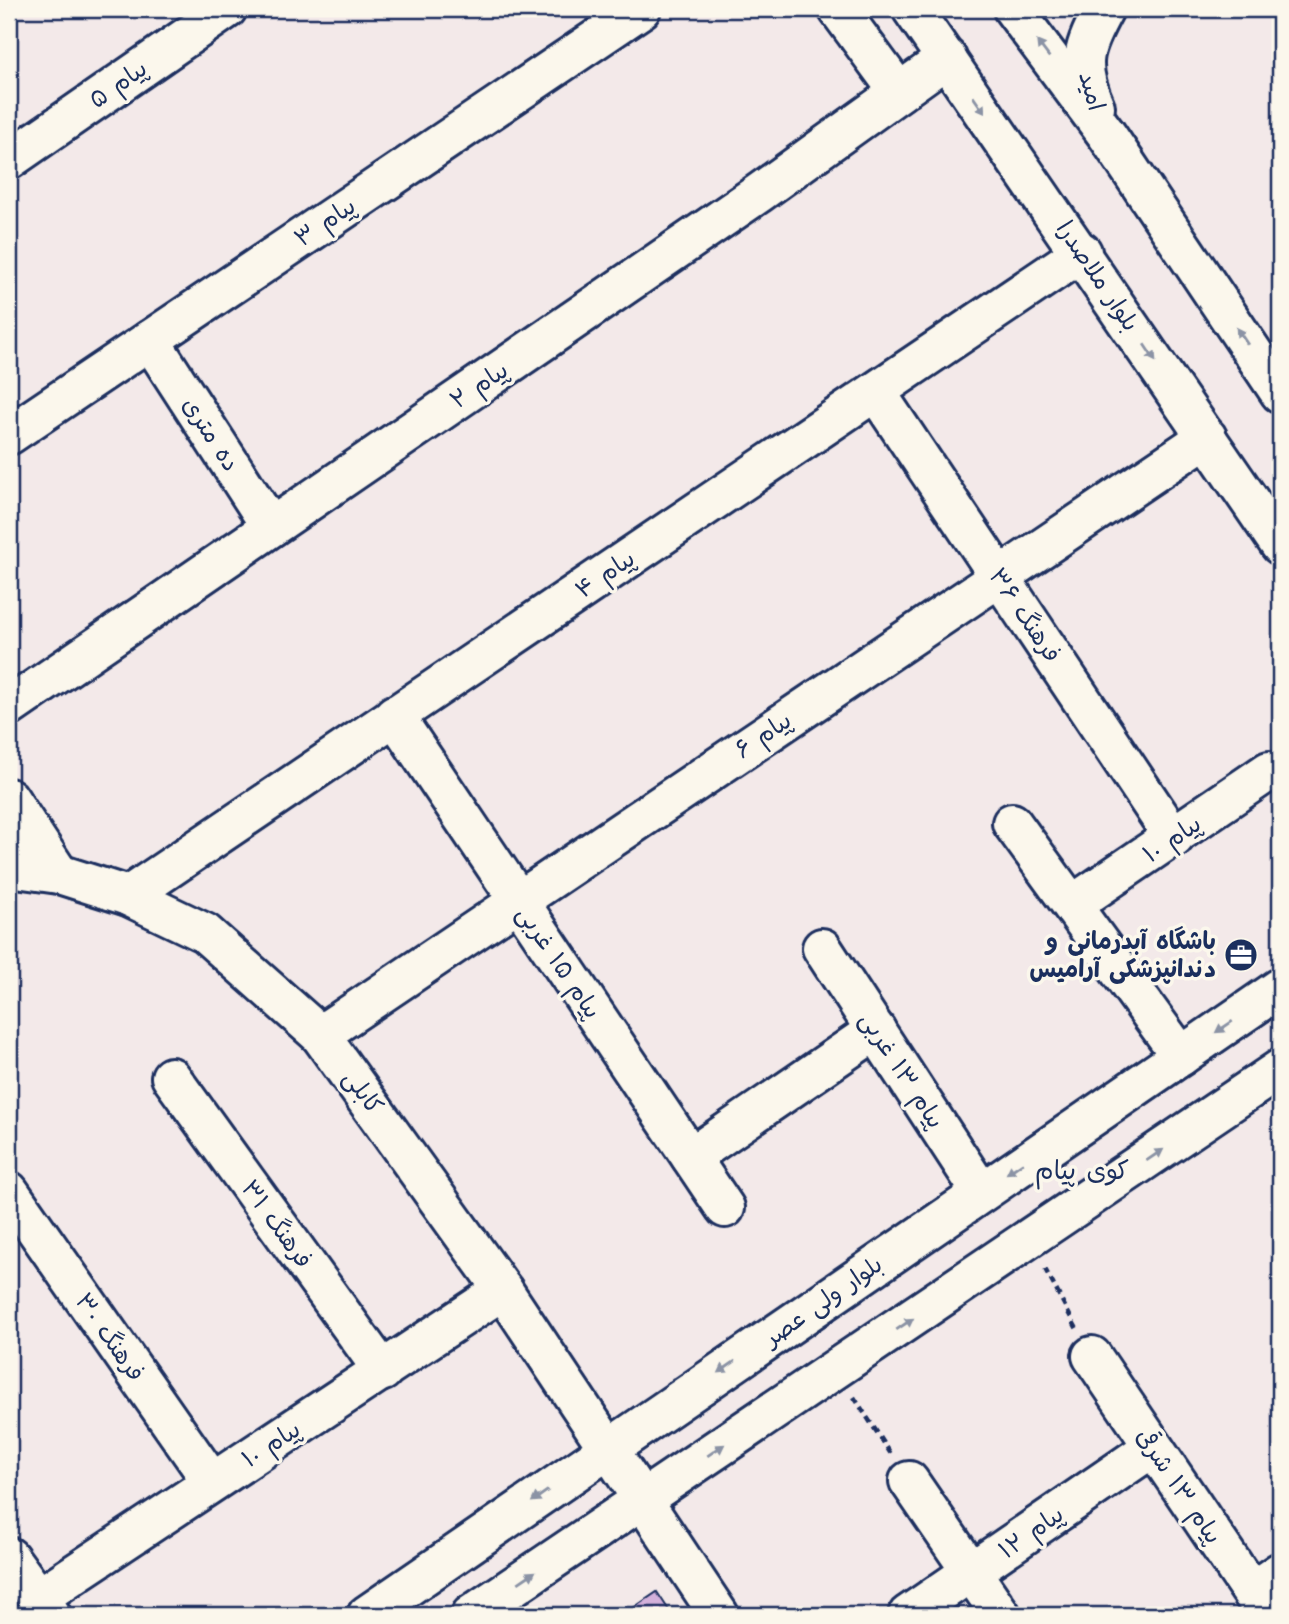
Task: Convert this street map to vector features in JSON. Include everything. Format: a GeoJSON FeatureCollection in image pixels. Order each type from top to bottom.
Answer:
{"type":"FeatureCollection","features":[{"type":"Feature","properties":{"kind":"street","name":"پیام ۵"},"geometry":{"type":"LineString","coordinates":[[9,160],[227,9]]}},
{"type":"Feature","properties":{"kind":"street"},"geometry":{"type":"LineString","coordinates":[[838,9],[899,92]]}},
{"type":"Feature","properties":{"kind":"street","name":"بلوار ملاصدرا"},"geometry":{"type":"LineString","coordinates":[[912,9],[1207,437],[1268,501],[1280,545]]}},
{"type":"Feature","properties":{"kind":"street"},"geometry":{"type":"LineString","coordinates":[[1013,9],[1107,135],[1280,393]]}},
{"type":"Feature","properties":{"kind":"street","name":"امید"},"geometry":{"type":"LineString","coordinates":[[1104,9],[1082,52],[1088,90],[1107,135]]}},
{"type":"Feature","properties":{"kind":"street","name":"پیام ۳"},"geometry":{"type":"LineString","coordinates":[[9,435],[635,10]]}},
{"type":"Feature","properties":{"kind":"street","name":"پیام ۲"},"geometry":{"type":"LineString","coordinates":[[9,707],[759,193],[947,58]]}},
{"type":"Feature","properties":{"kind":"street","name":"پیام ۴"},"geometry":{"type":"LineString","coordinates":[[128,896],[1082,253]]}},
{"type":"Feature","properties":{"kind":"street","name":"ده متری"},"geometry":{"type":"LineString","coordinates":[[150,340],[271,527]]}},
{"type":"Feature","properties":{"kind":"street","name":"فرهنگ ۳۶"},"geometry":{"type":"LineString","coordinates":[[876,392],[1174,838]]}},
{"type":"Feature","properties":{"kind":"street","name":"پیام ۶"},"geometry":{"type":"LineString","coordinates":[[320,1035],[1207,437]]}},
{"type":"Feature","properties":{"kind":"street","name":"پیام ۱۵ غربی"},"geometry":{"type":"LineString","coordinates":[[394,715],[725,1208]]}},
{"type":"Feature","properties":{"kind":"street","name":"پیام ۱۰"},"geometry":{"type":"LineString","coordinates":[[1072,905],[1269,771]]}},
{"type":"Feature","properties":{"kind":"street"},"geometry":{"type":"LineString","coordinates":[[9,798],[60,874]]}},
{"type":"Feature","properties":{"kind":"street"},"geometry":{"type":"LineString","coordinates":[[1012,823],[1181,1056]]}},
{"type":"Feature","properties":{"kind":"street","name":"کابلی"},"geometry":{"type":"LineString","coordinates":[[9,867],[60,874],[128,896],[205,933],[320,1035],[503,1290],[719,1615]]}},
{"type":"Feature","properties":{"kind":"street","name":"پیام ۱۳ غربی"},"geometry":{"type":"LineString","coordinates":[[822,948],[981,1192]]}},
{"type":"Feature","properties":{"kind":"street","name":"بلوار ولی عصر"},"geometry":{"type":"LineString","coordinates":[[366,1615],[1280,988]]}},
{"type":"Feature","properties":{"kind":"street"},"geometry":{"type":"LineString","coordinates":[[691,1157],[876,1030]]}},
{"type":"Feature","properties":{"kind":"street"},"geometry":{"type":"LineString","coordinates":[[471,1615],[1280,1069]]}},
{"type":"Feature","properties":{"kind":"street","name":"فرهنگ ۳۱"},"geometry":{"type":"LineString","coordinates":[[171,1077],[383,1371]]}},
{"type":"Feature","properties":{"kind":"street","name":"فرهنگ ۳۰"},"geometry":{"type":"LineString","coordinates":[[9,1191],[212,1482]]}},
{"type":"Feature","properties":{"kind":"street","name":"پیام ۱۰"},"geometry":{"type":"LineString","coordinates":[[44,1606],[212,1482],[503,1290]]}},
{"type":"Feature","properties":{"kind":"street","name":"پیام ۱۳ شرقی"},"geometry":{"type":"LineString","coordinates":[[1092,1356],[1153,1447],[1267,1593]]}},
{"type":"Feature","properties":{"kind":"street","name":"پیام ۱۲"},"geometry":{"type":"LineString","coordinates":[[908,1615],[1153,1447]]}},
{"type":"Feature","properties":{"kind":"street"},"geometry":{"type":"LineString","coordinates":[[909,1481],[1001,1615]]}},
{"type":"Feature","properties":{"kind":"street"},"geometry":{"type":"LineString","coordinates":[[9,1557],[44,1606]]}},
{"type":"Feature","properties":{"kind":"path"},"geometry":{"type":"LineString","coordinates":[[1030,1240],[1092,1356]]}},
{"type":"Feature","properties":{"kind":"path"},"geometry":{"type":"LineString","coordinates":[[836,1370],[909,1481]]}},
{"type":"Feature","properties":{"kind":"building"},"geometry":{"type":"Polygon","coordinates":[[[657,1592],[672,1615],[623,1615],[657,1592]]]}},
{"type":"Feature","properties":{"kind":"place","name":"باشگاه آبدرمانی و دندانپزشکی آرامیس"},"geometry":{"type":"Point","coordinates":[1241,955]}},
{"type":"Feature","properties":{"kind":"district","name":"کوی پیام"},"geometry":{"type":"Point","coordinates":[1082,1170]}}]}
